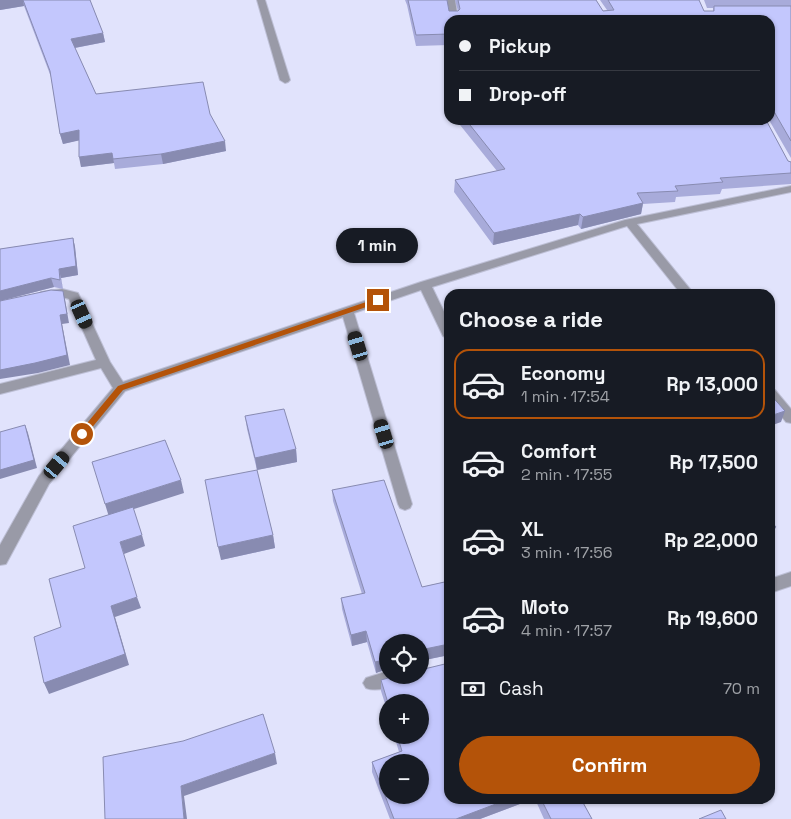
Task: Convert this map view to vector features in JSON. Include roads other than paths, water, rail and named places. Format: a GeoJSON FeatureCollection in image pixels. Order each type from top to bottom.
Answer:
{"type":"FeatureCollection","features":[{"type":"Feature","properties":{"kind":"street"},"geometry":{"type":"LineString","coordinates":[[261,0],[286,80]]}},
{"type":"Feature","properties":{"kind":"street"},"geometry":{"type":"LineString","coordinates":[[451,0],[453,15]]}},
{"type":"Feature","properties":{"kind":"street"},"geometry":{"type":"LineString","coordinates":[[0,559],[44,480],[120,388],[424,284],[629,222],[791,189]]}},
{"type":"Feature","properties":{"kind":"street"},"geometry":{"type":"LineString","coordinates":[[629,222],[684,289]]}},
{"type":"Feature","properties":{"kind":"street"},"geometry":{"type":"LineString","coordinates":[[424,284],[444,326]]}},
{"type":"Feature","properties":{"kind":"street"},"geometry":{"type":"LineString","coordinates":[[36,297],[62,292],[74,296],[104,363],[120,388]]}},
{"type":"Feature","properties":{"kind":"street"},"geometry":{"type":"LineString","coordinates":[[347,311],[405,504]]}},
{"type":"Feature","properties":{"kind":"street"},"geometry":{"type":"LineString","coordinates":[[0,389],[104,363]]}},
{"type":"Feature","properties":{"kind":"street"},"geometry":{"type":"LineString","coordinates":[[775,399],[791,418]]}},
{"type":"Feature","properties":{"kind":"street"},"geometry":{"type":"LineString","coordinates":[[775,584],[791,579]]}},
{"type":"Feature","properties":{"kind":"street"},"geometry":{"type":"LineString","coordinates":[[372,683],[379,681]]}}]}
